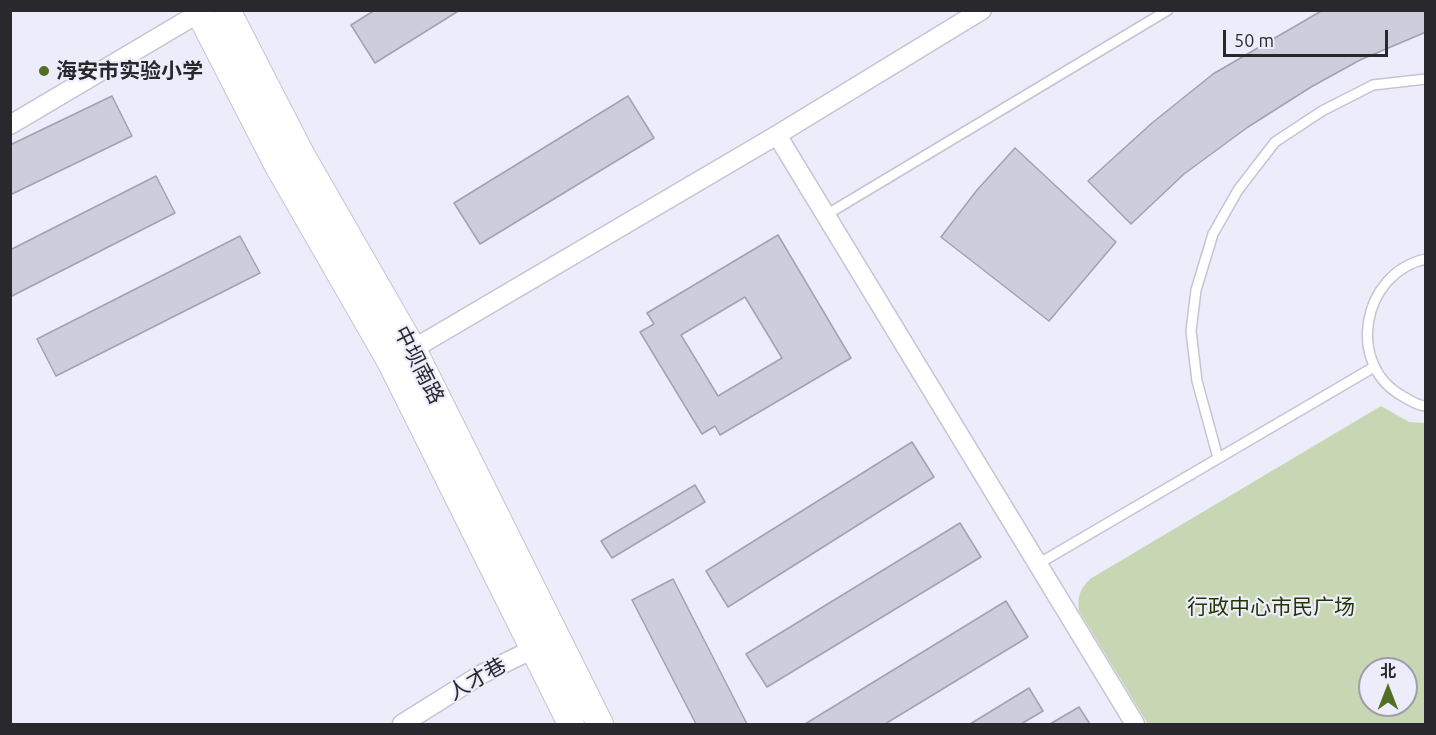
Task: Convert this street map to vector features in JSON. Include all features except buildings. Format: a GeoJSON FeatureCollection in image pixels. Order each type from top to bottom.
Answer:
{"type":"FeatureCollection","features":[{"type":"Feature","properties":{"kind":"main road","name":"中坝南路"},"geometry":{"type":"LineString","coordinates":[[227,10],[301,154],[413,349],[600,724]]}},
{"type":"Feature","properties":{"kind":"main road","name":"中坝南路"},"geometry":{"type":"LineString","coordinates":[[195,12],[278,166],[390,361],[571,724]]}},
{"type":"Feature","properties":{"kind":"street"},"geometry":{"type":"LineString","coordinates":[[413,349],[777,135],[982,10]]}},
{"type":"Feature","properties":{"kind":"street"},"geometry":{"type":"LineString","coordinates":[[10,125],[195,12],[267,158],[301,154]]}},
{"type":"Feature","properties":{"kind":"street"},"geometry":{"type":"LineString","coordinates":[[777,135],[1135,724]]}},
{"type":"Feature","properties":{"kind":"street","name":"人才巷"},"geometry":{"type":"LineString","coordinates":[[402,724],[482,674],[556,638]]}},
{"type":"Feature","properties":{"kind":"lane"},"geometry":{"type":"LineString","coordinates":[[826,214],[1168,10]]}},
{"type":"Feature","properties":{"kind":"lane"},"geometry":{"type":"LineString","coordinates":[[1218,458],[1197,381],[1191,331],[1196,290],[1213,234],[1238,190],[1275,142],[1322,111],[1373,85],[1425,79]]}},
{"type":"Feature","properties":{"kind":"lane"},"geometry":{"type":"LineString","coordinates":[[1425,259],[1415,261],[1388,279],[1371,305],[1366,336],[1374,367],[1394,392],[1425,406]]}},
{"type":"Feature","properties":{"kind":"lane"},"geometry":{"type":"LineString","coordinates":[[1038,564],[1374,367]]}},
{"type":"Feature","properties":{"kind":"green space","name":"行政中心市民广场"},"geometry":{"type":"Polygon","coordinates":[[[1381,406],[1409,422],[1425,423],[1425,724],[1148,724],[1079,611],[1078,602],[1084,586],[1090,579],[1381,406]]]}},
{"type":"Feature","properties":{"kind":"place","name":"海安市实验小学"},"geometry":{"type":"Point","coordinates":[44,71]}}]}
